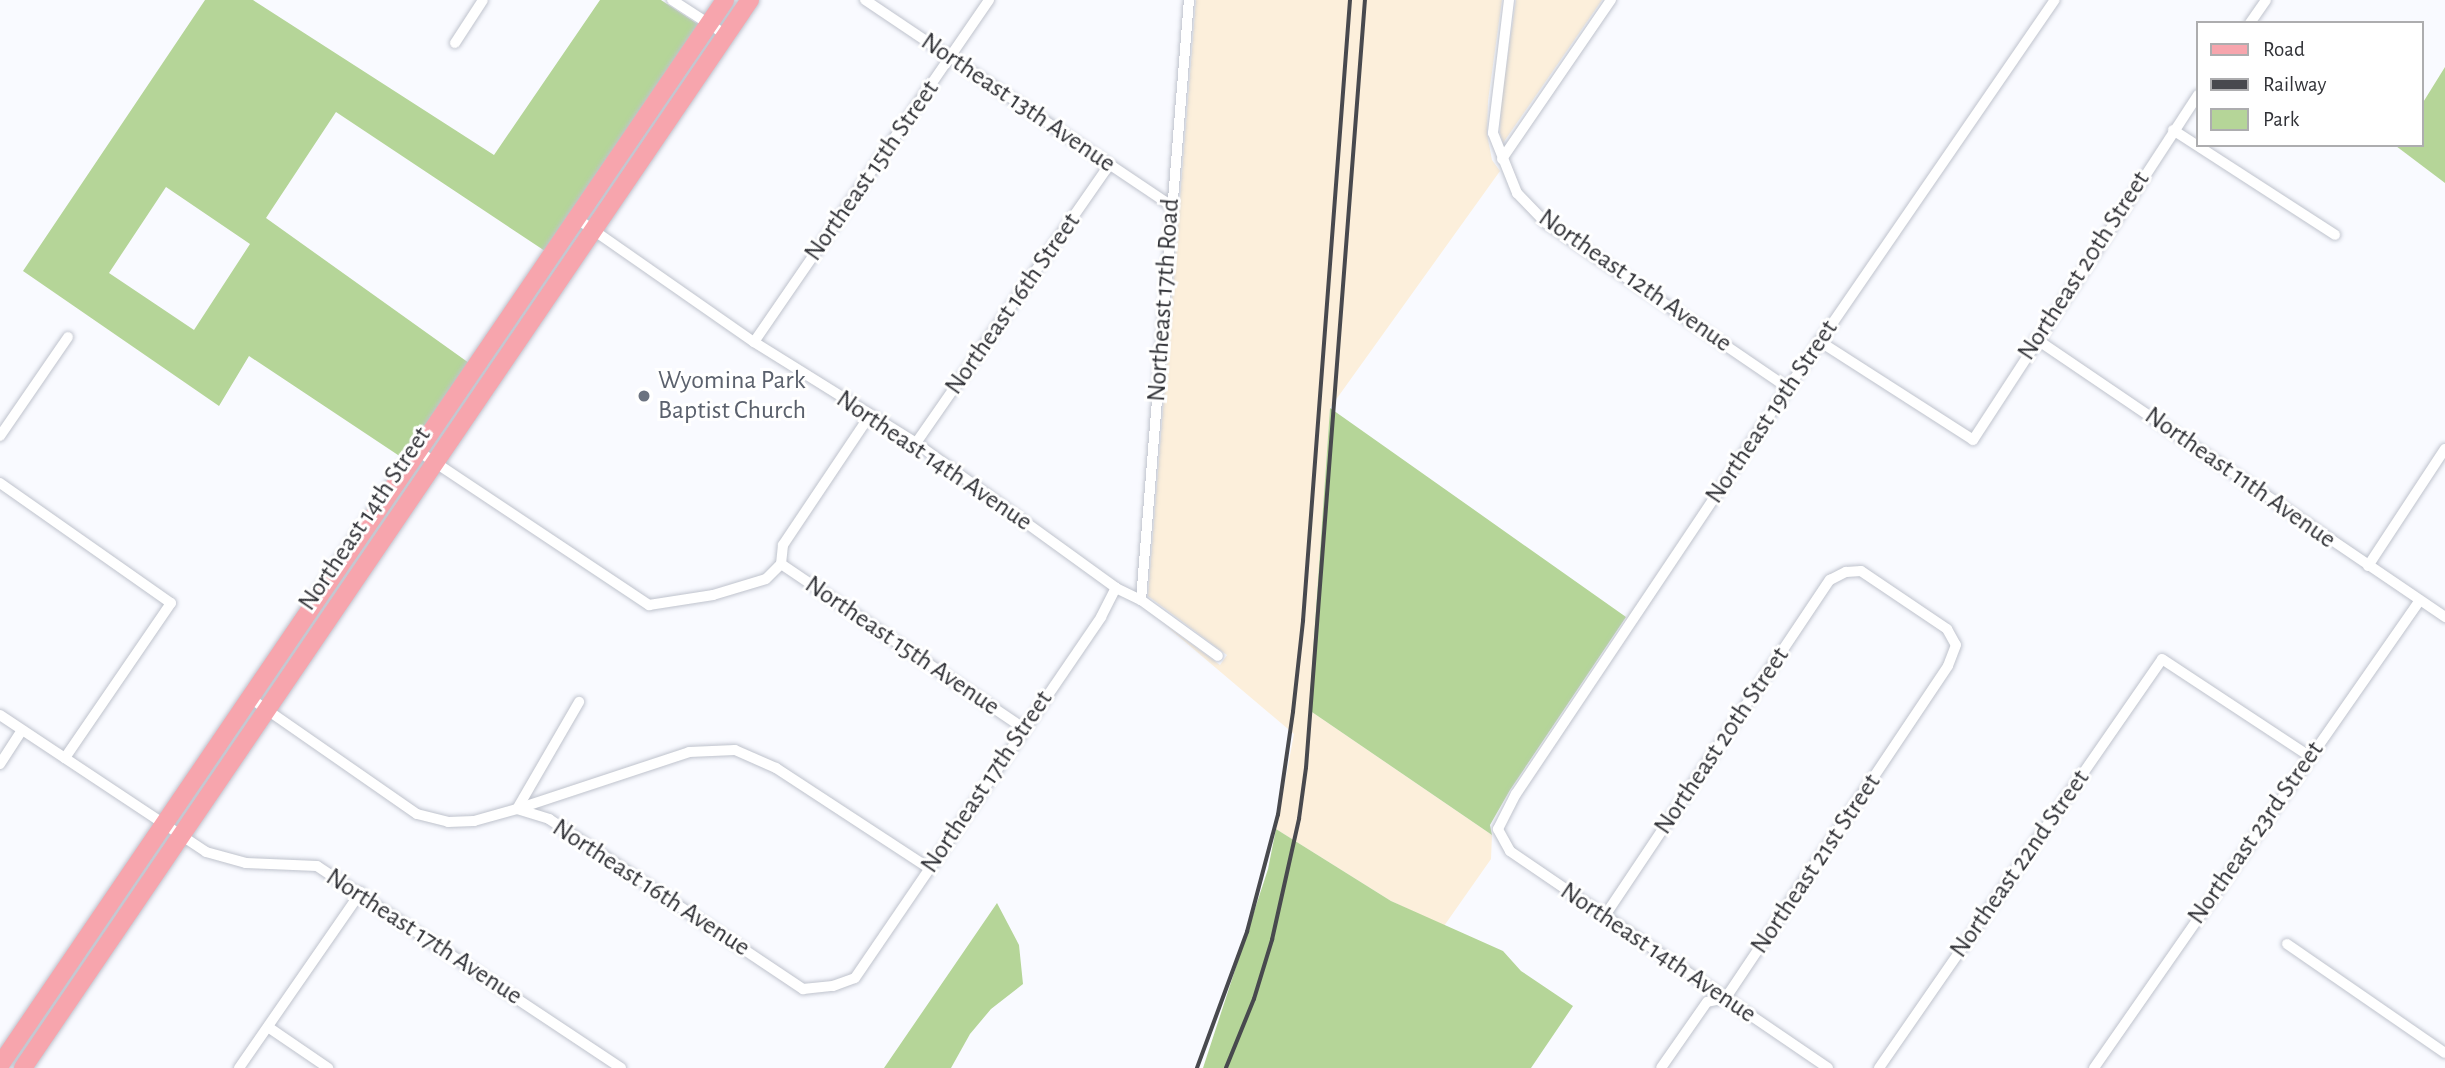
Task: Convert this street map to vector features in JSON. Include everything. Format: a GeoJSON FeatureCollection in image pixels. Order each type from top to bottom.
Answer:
{"type":"FeatureCollection","features":[{"type":"Feature","properties":{"kind":"main road","name":"Northeast 14th Street"},"geometry":{"type":"LineString","coordinates":[[0,1065],[725,0]]}},
{"type":"Feature","properties":{"kind":"main road","name":"Northeast 14th Street"},"geometry":{"type":"LineString","coordinates":[[23,1068],[750,0]]}},
{"type":"Feature","properties":{"kind":"street"},"geometry":{"type":"LineString","coordinates":[[455,43],[483,0]]}},
{"type":"Feature","properties":{"kind":"street"},"geometry":{"type":"LineString","coordinates":[[672,0],[726,35]]}},
{"type":"Feature","properties":{"kind":"street","name":"Northeast 13th Avenue"},"geometry":{"type":"LineString","coordinates":[[865,0],[1171,206]]}},
{"type":"Feature","properties":{"kind":"street","name":"Northeast 15th Street"},"geometry":{"type":"LineString","coordinates":[[754,342],[989,0]]}},
{"type":"Feature","properties":{"kind":"street","name":"Northeast 17th Road"},"geometry":{"type":"LineString","coordinates":[[1141,600],[1189,0]]}},
{"type":"Feature","properties":{"kind":"street"},"geometry":{"type":"LineString","coordinates":[[1502,159],[1493,133],[1494,102],[1509,0]]}},
{"type":"Feature","properties":{"kind":"street"},"geometry":{"type":"LineString","coordinates":[[1502,159],[1611,0]]}},
{"type":"Feature","properties":{"kind":"street","name":"Northeast 19th Street"},"geometry":{"type":"LineString","coordinates":[[1498,829],[1516,794],[1819,341],[2054,0]]}},
{"type":"Feature","properties":{"kind":"street"},"geometry":{"type":"LineString","coordinates":[[2251,21],[2266,0]]}},
{"type":"Feature","properties":{"kind":"street","name":"Northeast 20th Street"},"geometry":{"type":"LineString","coordinates":[[1819,341],[1973,440],[2036,339],[2196,98]]}},
{"type":"Feature","properties":{"kind":"street"},"geometry":{"type":"LineString","coordinates":[[2173,130],[2196,145]]}},
{"type":"Feature","properties":{"kind":"street"},"geometry":{"type":"LineString","coordinates":[[2199,147],[2335,235]]}},
{"type":"Feature","properties":{"kind":"street","name":"Northeast 12th Avenue"},"geometry":{"type":"LineString","coordinates":[[1502,159],[1517,193],[1546,223],[1788,388]]}},
{"type":"Feature","properties":{"kind":"street","name":"Northeast 16th Street"},"geometry":{"type":"LineString","coordinates":[[916,443],[1109,165]]}},
{"type":"Feature","properties":{"kind":"street","name":"Northeast 14th Avenue"},"geometry":{"type":"LineString","coordinates":[[576,218],[754,342],[916,443],[1116,588]]}},
{"type":"Feature","properties":{"kind":"street"},"geometry":{"type":"LineString","coordinates":[[0,436],[68,337]]}},
{"type":"Feature","properties":{"kind":"street","name":"Northeast 11th Avenue"},"geometry":{"type":"LineString","coordinates":[[2036,339],[2445,617]]}},
{"type":"Feature","properties":{"kind":"street"},"geometry":{"type":"LineString","coordinates":[[418,451],[649,605],[713,596],[766,579],[781,564],[783,545],[870,415]]}},
{"type":"Feature","properties":{"kind":"street"},"geometry":{"type":"LineString","coordinates":[[2368,566],[2445,449]]}},
{"type":"Feature","properties":{"kind":"street"},"geometry":{"type":"LineString","coordinates":[[0,483],[171,603],[65,758]]}},
{"type":"Feature","properties":{"kind":"street","name":"Northeast 15th Avenue"},"geometry":{"type":"LineString","coordinates":[[781,564],[1023,728]]}},
{"type":"Feature","properties":{"kind":"street","name":"Northeast 20th Street"},"geometry":{"type":"LineString","coordinates":[[1604,917],[1830,580],[1846,572],[1861,571],[1947,629],[1955,645]]}},
{"type":"Feature","properties":{"kind":"street"},"geometry":{"type":"LineString","coordinates":[[1116,588],[1141,600],[1218,656]]}},
{"type":"Feature","properties":{"kind":"street","name":"Northeast 17th Street"},"geometry":{"type":"LineString","coordinates":[[832,986],[855,978],[1101,617],[1116,588]]}},
{"type":"Feature","properties":{"kind":"street","name":"Northeast 23rd Street"},"geometry":{"type":"LineString","coordinates":[[2094,1068],[2420,600]]}},
{"type":"Feature","properties":{"kind":"street","name":"Northeast 21st Street"},"geometry":{"type":"LineString","coordinates":[[1661,1068],[1707,1002],[1726,998],[1948,666],[1955,645]]}},
{"type":"Feature","properties":{"kind":"street","name":"Northeast 22nd Street"},"geometry":{"type":"LineString","coordinates":[[1879,1068],[2162,659],[2309,756]]}},
{"type":"Feature","properties":{"kind":"street"},"geometry":{"type":"LineString","coordinates":[[250,698],[416,814],[448,822],[474,821],[689,752],[735,750],[776,768],[929,868]]}},
{"type":"Feature","properties":{"kind":"street"},"geometry":{"type":"LineString","coordinates":[[517,809],[579,702]]}},
{"type":"Feature","properties":{"kind":"street","name":"Northeast 17th Avenue"},"geometry":{"type":"LineString","coordinates":[[0,715],[205,852],[224,858],[317,866],[361,892],[621,1068]]}},
{"type":"Feature","properties":{"kind":"street"},"geometry":{"type":"LineString","coordinates":[[0,764],[22,730]]}},
{"type":"Feature","properties":{"kind":"street","name":"Northeast 16th Avenue"},"geometry":{"type":"LineString","coordinates":[[517,809],[549,820],[803,989],[832,986]]}},
{"type":"Feature","properties":{"kind":"street","name":"Northeast 14th Avenue"},"geometry":{"type":"LineString","coordinates":[[1498,829],[1510,851],[1828,1068]]}},
{"type":"Feature","properties":{"kind":"street"},"geometry":{"type":"LineString","coordinates":[[239,1068],[361,892]]}},
{"type":"Feature","properties":{"kind":"street"},"geometry":{"type":"LineString","coordinates":[[2287,944],[2445,1053]]}},
{"type":"Feature","properties":{"kind":"street"},"geometry":{"type":"LineString","coordinates":[[268,1027],[328,1068]]}},
{"type":"Feature","properties":{"kind":"shaded area"},"geometry":{"type":"Polygon","coordinates":[[[1196,0],[1502,0],[1488,101],[1487,134],[1492,160],[1500,171],[1330,408],[1309,710],[1492,835],[1491,859],[1444,926],[1391,901],[1276,829],[1294,734],[1164,624],[1220,665],[1227,655],[1148,596],[1196,0]]]}},
{"type":"Feature","properties":{"kind":"shaded area"},"geometry":{"type":"Polygon","coordinates":[[[1516,0],[1602,0],[1503,143],[1500,133],[1501,103],[1516,0]]]}},
{"type":"Feature","properties":{"kind":"green space"},"geometry":{"type":"Polygon","coordinates":[[[205,0],[253,0],[494,155],[600,0],[661,0],[699,25],[545,251],[336,112],[266,218],[469,363],[404,459],[249,356],[219,406],[23,271],[205,0]],[[166,187],[109,273],[194,330],[250,244],[166,187]]]}},
{"type":"Feature","properties":{"kind":"green space"},"geometry":{"type":"Polygon","coordinates":[[[2445,67],[2445,183],[2397,147],[2424,147],[2424,101],[2445,67]]]}},
{"type":"Feature","properties":{"kind":"green space"},"geometry":{"type":"Polygon","coordinates":[[[1330,408],[1626,617],[1510,790],[1490,825],[1492,835],[1309,710],[1330,408]]]}},
{"type":"Feature","properties":{"kind":"green space"},"geometry":{"type":"Polygon","coordinates":[[[1276,829],[1391,901],[1503,951],[1521,971],[1573,1006],[1531,1068],[1203,1068],[1268,869],[1276,829]]]}},
{"type":"Feature","properties":{"kind":"green space"},"geometry":{"type":"Polygon","coordinates":[[[997,903],[1019,945],[1023,984],[991,1009],[970,1034],[951,1068],[884,1068],[997,903]]]}},
{"type":"Feature","properties":{"kind":"railway"},"geometry":{"type":"LineString","coordinates":[[1197,1068],[1247,932],[1278,815],[1293,712],[1303,621],[1350,0]]}},
{"type":"Feature","properties":{"kind":"railway"},"geometry":{"type":"LineString","coordinates":[[1226,1068],[1254,999],[1272,940],[1299,819],[1306,768],[1365,0]]}},
{"type":"Feature","properties":{"kind":"place","name":"Wyomina Park Baptist Church"},"geometry":{"type":"Point","coordinates":[644,396]}}]}
